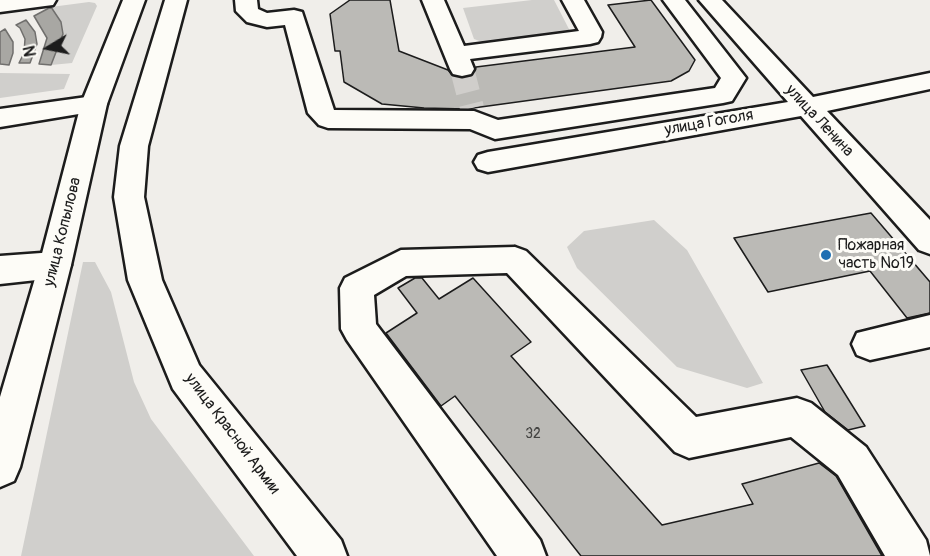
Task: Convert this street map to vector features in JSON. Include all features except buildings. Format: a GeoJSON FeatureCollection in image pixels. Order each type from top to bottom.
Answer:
{"type":"FeatureCollection","features":[{"type":"Feature","properties":{"kind":"main road"},"geometry":{"type":"LineString","coordinates":[[0,6],[45,0]]}},
{"type":"Feature","properties":{"kind":"main road","name":"улица Копылова"},"geometry":{"type":"LineString","coordinates":[[0,467],[55,265],[94,104],[134,0]]}},
{"type":"Feature","properties":{"kind":"main road","name":"улица Красной Армии"},"geometry":{"type":"LineString","coordinates":[[176,0],[134,146],[129,198],[145,280],[186,377],[325,556]]}},
{"type":"Feature","properties":{"kind":"main road"},"geometry":{"type":"LineString","coordinates":[[246,0],[247,11],[255,17],[267,20],[302,11],[319,106],[321,113],[328,119],[473,114],[495,130],[723,95],[734,78],[674,0]]}},
{"type":"Feature","properties":{"kind":"main road"},"geometry":{"type":"LineString","coordinates":[[433,0],[460,61],[590,37],[591,32],[573,0]]}},
{"type":"Feature","properties":{"kind":"main road","name":"улица Ленина"},"geometry":{"type":"LineString","coordinates":[[710,0],[930,241]]}},
{"type":"Feature","properties":{"kind":"main road","name":"улица Гоголя"},"geometry":{"type":"LineString","coordinates":[[488,162],[806,107],[930,81]]}},
{"type":"Feature","properties":{"kind":"main road"},"geometry":{"type":"LineString","coordinates":[[0,118],[94,104]]}},
{"type":"Feature","properties":{"kind":"main road"},"geometry":{"type":"LineString","coordinates":[[524,556],[359,329],[357,288],[400,263],[515,260],[689,438],[797,417],[852,461],[910,556]]}},
{"type":"Feature","properties":{"kind":"main road"},"geometry":{"type":"LineString","coordinates":[[0,270],[55,265]]}},
{"type":"Feature","properties":{"kind":"main road"},"geometry":{"type":"LineString","coordinates":[[870,344],[930,331]]}},
{"type":"Feature","properties":{"kind":"shaded area"},"geometry":{"type":"Polygon","coordinates":[[[532,0],[554,0],[571,33],[485,43],[474,39],[463,8],[532,0]]]}},
{"type":"Feature","properties":{"kind":"shaded area"},"geometry":{"type":"Polygon","coordinates":[[[89,2],[97,6],[72,63],[51,65],[63,34],[51,7],[89,2]]]}},
{"type":"Feature","properties":{"kind":"shaded area"},"geometry":{"type":"Polygon","coordinates":[[[51,7],[61,22],[63,34],[51,65],[39,64],[47,38],[34,16],[51,7]]]}},
{"type":"Feature","properties":{"kind":"shaded area"},"geometry":{"type":"Polygon","coordinates":[[[26,20],[35,32],[37,44],[30,63],[19,63],[24,53],[25,39],[16,25],[26,20]]]}},
{"type":"Feature","properties":{"kind":"shaded area"},"geometry":{"type":"Polygon","coordinates":[[[5,29],[13,42],[13,53],[9,65],[0,64],[0,32],[5,29]]]}},
{"type":"Feature","properties":{"kind":"shaded area"},"geometry":{"type":"Polygon","coordinates":[[[0,73],[70,74],[64,89],[0,98],[0,73]]]}},
{"type":"Feature","properties":{"kind":"shaded area"},"geometry":{"type":"Polygon","coordinates":[[[654,220],[687,250],[763,383],[747,388],[677,367],[577,268],[567,247],[584,231],[654,220]]]}},
{"type":"Feature","properties":{"kind":"shaded area"},"geometry":{"type":"Polygon","coordinates":[[[83,262],[95,262],[111,292],[134,382],[151,419],[254,556],[21,556],[83,262]]]}},
{"type":"Feature","properties":{"kind":"tunnel"},"geometry":{"type":"LineString","coordinates":[[462,69],[472,108]]}},
{"type":"Feature","properties":{"kind":"place","name":"Пожарная часть №19"},"geometry":{"type":"Point","coordinates":[826,255]}}]}
